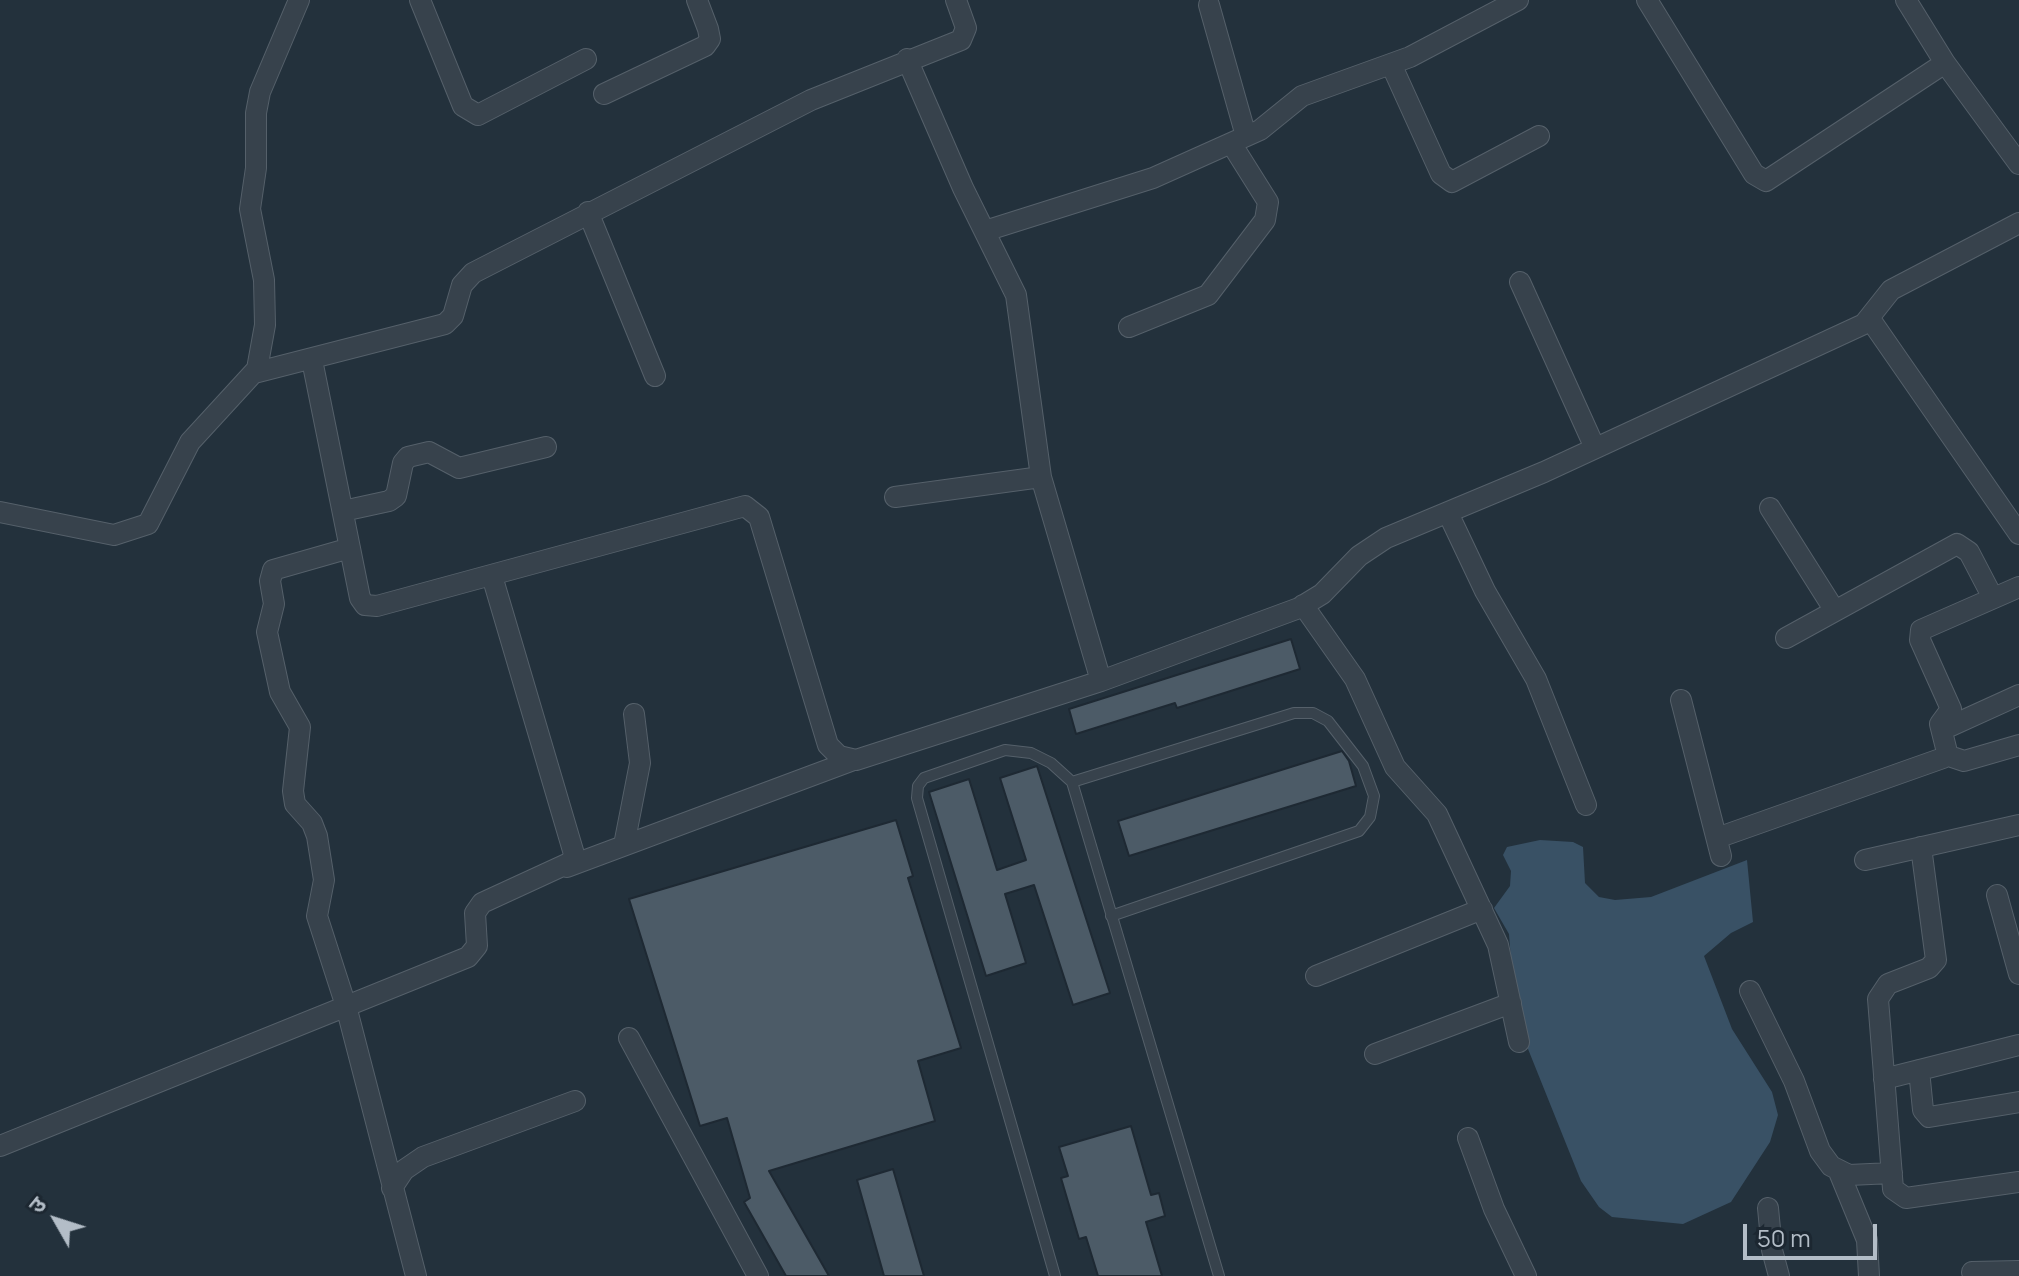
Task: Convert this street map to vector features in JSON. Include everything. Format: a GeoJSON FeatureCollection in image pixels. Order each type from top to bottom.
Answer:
{"type":"FeatureCollection","features":[{"type":"Feature","properties":{"kind":"street"},"geometry":{"type":"LineString","coordinates":[[0,512],[114,535],[148,524],[190,442],[254,373],[265,325],[264,280],[250,209],[256,168],[256,113],[299,0]]}},
{"type":"Feature","properties":{"kind":"street"},"geometry":{"type":"LineString","coordinates":[[420,0],[463,106],[478,115],[586,59]]}},
{"type":"Feature","properties":{"kind":"street"},"geometry":{"type":"LineString","coordinates":[[604,94],[705,46],[710,39],[697,0]]}},
{"type":"Feature","properties":{"kind":"street"},"geometry":{"type":"LineString","coordinates":[[254,373],[445,324],[453,316],[468,276],[811,100],[907,59],[961,40],[966,34],[956,0]]}},
{"type":"Feature","properties":{"kind":"street"},"geometry":{"type":"LineString","coordinates":[[985,231],[1153,178],[1260,130],[1302,96],[1391,64],[1518,0]]}},
{"type":"Feature","properties":{"kind":"street"},"geometry":{"type":"LineString","coordinates":[[1647,0],[1754,174],[1766,181],[1945,63]]}},
{"type":"Feature","properties":{"kind":"street"},"geometry":{"type":"LineString","coordinates":[[1906,0],[1945,63],[2019,164]]}},
{"type":"Feature","properties":{"kind":"street"},"geometry":{"type":"LineString","coordinates":[[1129,327],[1199,301],[1214,290],[1265,220],[1268,202],[1239,140],[1209,5]]}},
{"type":"Feature","properties":{"kind":"street"},"geometry":{"type":"LineString","coordinates":[[907,59],[1016,295],[1041,477],[1101,681]]}},
{"type":"Feature","properties":{"kind":"street"},"geometry":{"type":"LineString","coordinates":[[1391,64],[1441,174],[1452,182],[1539,136]]}},
{"type":"Feature","properties":{"kind":"street"},"geometry":{"type":"LineString","coordinates":[[588,212],[655,376]]}},
{"type":"Feature","properties":{"kind":"street"},"geometry":{"type":"LineString","coordinates":[[0,1146],[468,957],[477,946],[475,913],[482,903],[567,867],[851,761],[1101,681],[1303,605],[1322,594],[1373,546],[1595,448],[1870,319],[1891,290],[2019,223]]}},
{"type":"Feature","properties":{"kind":"street"},"geometry":{"type":"LineString","coordinates":[[1520,282],[1595,448]]}},
{"type":"Feature","properties":{"kind":"street"},"geometry":{"type":"LineString","coordinates":[[1870,319],[2019,534]]}},
{"type":"Feature","properties":{"kind":"street"},"geometry":{"type":"LineString","coordinates":[[312,360],[360,598],[371,607],[736,507],[751,509],[759,517],[828,745],[839,756],[851,761]]}},
{"type":"Feature","properties":{"kind":"street"},"geometry":{"type":"LineString","coordinates":[[343,511],[389,501],[396,496],[403,463],[408,457],[429,452],[459,468],[546,447]]}},
{"type":"Feature","properties":{"kind":"street"},"geometry":{"type":"LineString","coordinates":[[895,497],[1041,477]]}},
{"type":"Feature","properties":{"kind":"street"},"geometry":{"type":"LineString","coordinates":[[1770,508],[1835,611]]}},
{"type":"Feature","properties":{"kind":"street"},"geometry":{"type":"LineString","coordinates":[[1448,513],[1485,591],[1536,679],[1586,805]]}},
{"type":"Feature","properties":{"kind":"street"},"geometry":{"type":"LineString","coordinates":[[1786,638],[1957,544],[1969,552],[1993,598]]}},
{"type":"Feature","properties":{"kind":"street"},"geometry":{"type":"LineString","coordinates":[[350,548],[273,570],[270,581],[274,604],[267,632],[280,692],[300,727],[293,798],[317,836],[324,880],[317,916],[346,1006],[416,1276]]}},
{"type":"Feature","properties":{"kind":"street"},"geometry":{"type":"LineString","coordinates":[[492,576],[574,854],[567,867]]}},
{"type":"Feature","properties":{"kind":"street"},"geometry":{"type":"LineString","coordinates":[[1946,755],[1941,720],[1951,709],[1920,632],[1924,627],[2019,587]]}},
{"type":"Feature","properties":{"kind":"street"},"geometry":{"type":"LineString","coordinates":[[1303,605],[1350,671],[1395,767],[1437,814],[1498,945],[1519,1042]]}},
{"type":"Feature","properties":{"kind":"street"},"geometry":{"type":"LineString","coordinates":[[1942,730],[2019,695]]}},
{"type":"Feature","properties":{"kind":"street"},"geometry":{"type":"LineString","coordinates":[[1681,700],[1719,847],[1946,755],[1964,761],[2019,745]]}},
{"type":"Feature","properties":{"kind":"street"},"geometry":{"type":"LineString","coordinates":[[624,845],[640,763],[634,714]]}},
{"type":"Feature","properties":{"kind":"street"},"geometry":{"type":"LineString","coordinates":[[1865,860],[2019,825]]}},
{"type":"Feature","properties":{"kind":"street"},"geometry":{"type":"LineString","coordinates":[[1921,847],[1937,956],[1929,968],[1888,984],[1880,994],[1893,1189],[1906,1198],[2019,1182]]}},
{"type":"Feature","properties":{"kind":"street"},"geometry":{"type":"LineString","coordinates":[[1997,895],[2019,974]]}},
{"type":"Feature","properties":{"kind":"street"},"geometry":{"type":"LineString","coordinates":[[1316,976],[1482,909]]}},
{"type":"Feature","properties":{"kind":"street"},"geometry":{"type":"LineString","coordinates":[[1750,991],[1794,1081],[1820,1151],[1839,1172],[1867,1240],[1869,1276]]}},
{"type":"Feature","properties":{"kind":"street"},"geometry":{"type":"LineString","coordinates":[[1375,1054],[1511,1003]]}},
{"type":"Feature","properties":{"kind":"street"},"geometry":{"type":"LineString","coordinates":[[629,1038],[758,1276]]}},
{"type":"Feature","properties":{"kind":"street"},"geometry":{"type":"LineString","coordinates":[[1884,1079],[2019,1045]]}},
{"type":"Feature","properties":{"kind":"street"},"geometry":{"type":"LineString","coordinates":[[1919,1070],[1923,1110],[1929,1117],[2019,1102]]}},
{"type":"Feature","properties":{"kind":"street"},"geometry":{"type":"LineString","coordinates":[[392,1188],[404,1170],[423,1157],[575,1101]]}},
{"type":"Feature","properties":{"kind":"street"},"geometry":{"type":"LineString","coordinates":[[1468,1138],[1494,1209],[1526,1276]]}},
{"type":"Feature","properties":{"kind":"street"},"geometry":{"type":"LineString","coordinates":[[1839,1172],[1849,1175],[1892,1173]]}},
{"type":"Feature","properties":{"kind":"street"},"geometry":{"type":"LineString","coordinates":[[1768,1208],[1779,1276]]}},
{"type":"Feature","properties":{"kind":"street"},"geometry":{"type":"LineString","coordinates":[[1972,1272],[2019,1271]]}},
{"type":"Feature","properties":{"kind":"lane"},"geometry":{"type":"LineString","coordinates":[[1072,782],[1294,713],[1313,713],[1328,721],[1346,740],[1363,766],[1374,796],[1370,817],[1359,831],[1111,916]]}},
{"type":"Feature","properties":{"kind":"lane"},"geometry":{"type":"LineString","coordinates":[[1055,1276],[917,798],[918,786],[924,778],[1005,750],[1031,753],[1051,763],[1072,782],[1219,1276]]}},
{"type":"Feature","properties":{"kind":"water"},"geometry":{"type":"Polygon","coordinates":[[[1540,840],[1573,842],[1583,847],[1585,883],[1599,897],[1615,900],[1651,897],[1747,860],[1753,922],[1731,933],[1704,956],[1732,1029],[1772,1092],[1778,1115],[1770,1142],[1731,1202],[1683,1224],[1612,1217],[1599,1207],[1581,1181],[1522,1034],[1513,986],[1509,934],[1494,908],[1510,886],[1511,871],[1503,855],[1507,847],[1540,840]]]}},
{"type":"Feature","properties":{"kind":"building"},"geometry":{"type":"Polygon","coordinates":[[[1291,639],[1300,669],[1177,708],[1175,703],[1076,734],[1069,709],[1291,639]]]}},
{"type":"Feature","properties":{"kind":"building"},"geometry":{"type":"Polygon","coordinates":[[[1342,751],[1349,761],[1356,786],[1129,856],[1118,821],[1342,751]]]}},
{"type":"Feature","properties":{"kind":"building"},"geometry":{"type":"Polygon","coordinates":[[[1037,766],[1110,993],[1073,1005],[1034,885],[1005,894],[1026,963],[986,976],[929,792],[969,779],[997,870],[1026,860],[1000,778],[1037,766]]]}},
{"type":"Feature","properties":{"kind":"building"},"geometry":{"type":"Polygon","coordinates":[[[896,820],[913,876],[908,878],[961,1048],[918,1061],[935,1121],[769,1171],[829,1276],[786,1276],[744,1202],[750,1198],[727,1118],[700,1126],[629,899],[896,820]]]}},
{"type":"Feature","properties":{"kind":"building"},"geometry":{"type":"Polygon","coordinates":[[[1131,1126],[1151,1195],[1159,1193],[1165,1216],[1146,1222],[1162,1276],[1098,1276],[1086,1237],[1079,1239],[1061,1178],[1068,1176],[1059,1147],[1131,1126]]]}},
{"type":"Feature","properties":{"kind":"building"},"geometry":{"type":"Polygon","coordinates":[[[893,1169],[924,1276],[884,1276],[857,1180],[893,1169]]]}}]}
